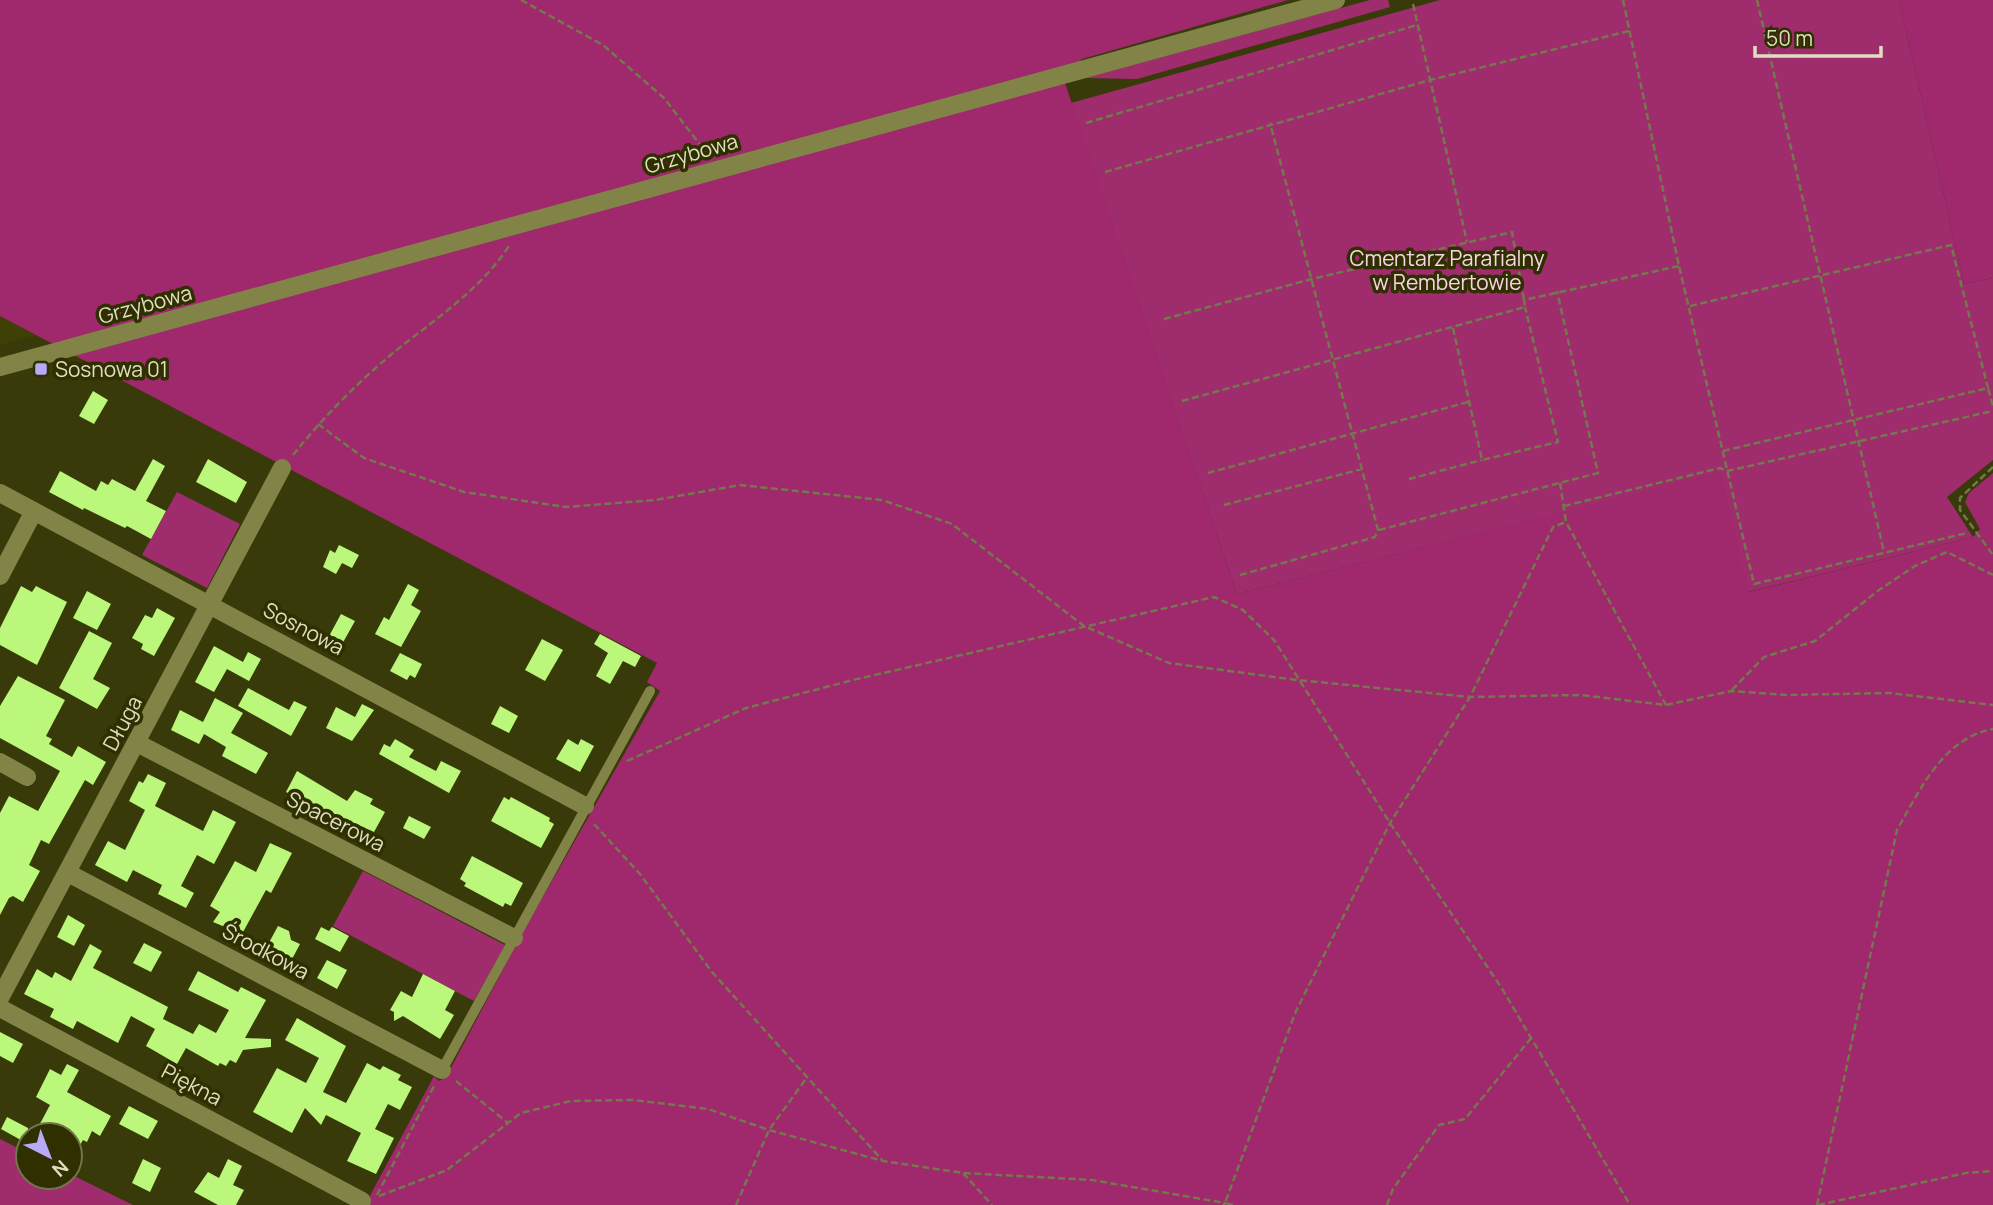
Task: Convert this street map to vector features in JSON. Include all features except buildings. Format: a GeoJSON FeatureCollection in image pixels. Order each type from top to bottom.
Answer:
{"type":"FeatureCollection","features":[{"type":"Feature","properties":{"kind":"street","name":"Grzybowa"},"geometry":{"type":"LineString","coordinates":[[0,367],[1336,0]]}},
{"type":"Feature","properties":{"kind":"street","name":"Długa"},"geometry":{"type":"LineString","coordinates":[[0,998],[282,468]]}},
{"type":"Feature","properties":{"kind":"street","name":"Sosnowa"},"geometry":{"type":"LineString","coordinates":[[0,493],[584,806]]}},
{"type":"Feature","properties":{"kind":"street"},"geometry":{"type":"LineString","coordinates":[[0,576],[34,511]]}},
{"type":"Feature","properties":{"kind":"street","name":"Spacerowa"},"geometry":{"type":"LineString","coordinates":[[137,743],[514,938]]}},
{"type":"Feature","properties":{"kind":"street"},"geometry":{"type":"LineString","coordinates":[[0,762],[27,777]]}},
{"type":"Feature","properties":{"kind":"street","name":"Środkowa"},"geometry":{"type":"LineString","coordinates":[[68,873],[442,1070]]}},
{"type":"Feature","properties":{"kind":"street","name":"Piękna"},"geometry":{"type":"LineString","coordinates":[[0,1008],[369,1199]]}},
{"type":"Feature","properties":{"kind":"lane"},"geometry":{"type":"LineString","coordinates":[[442,1070],[584,806],[650,691]]}},
{"type":"Feature","properties":{"kind":"path"},"geometry":{"type":"LineString","coordinates":[[521,0],[603,45],[664,98],[719,169]]}},
{"type":"Feature","properties":{"kind":"path"},"geometry":{"type":"LineString","coordinates":[[1623,0],[1679,266],[1754,584],[1967,533]]}},
{"type":"Feature","properties":{"kind":"path"},"geometry":{"type":"LineString","coordinates":[[1758,0],[1884,552]]}},
{"type":"Feature","properties":{"kind":"path"},"geometry":{"type":"LineString","coordinates":[[1413,4],[1467,242]]}},
{"type":"Feature","properties":{"kind":"path"},"geometry":{"type":"LineString","coordinates":[[1087,123],[1417,25]]}},
{"type":"Feature","properties":{"kind":"path"},"geometry":{"type":"LineString","coordinates":[[1105,172],[1270,123],[1629,30]]}},
{"type":"Feature","properties":{"kind":"path"},"geometry":{"type":"LineString","coordinates":[[1240,575],[1376,537],[1378,530],[1270,123]]}},
{"type":"Feature","properties":{"kind":"path"},"geometry":{"type":"LineString","coordinates":[[282,468],[318,424],[385,360],[494,269],[524,222]]}},
{"type":"Feature","properties":{"kind":"path"},"geometry":{"type":"LineString","coordinates":[[1164,319],[1312,279],[1512,232],[1525,307],[1558,442],[1409,479]]}},
{"type":"Feature","properties":{"kind":"path"},"geometry":{"type":"LineString","coordinates":[[1564,506],[1720,468],[1727,471],[1993,409],[1951,245],[1689,306]]}},
{"type":"Feature","properties":{"kind":"path"},"geometry":{"type":"LineString","coordinates":[[1524,300],[1679,266]]}},
{"type":"Feature","properties":{"kind":"path"},"geometry":{"type":"LineString","coordinates":[[1378,530],[1598,473],[1557,291]]}},
{"type":"Feature","properties":{"kind":"path"},"geometry":{"type":"LineString","coordinates":[[1182,401],[1525,307]]}},
{"type":"Feature","properties":{"kind":"path"},"geometry":{"type":"LineString","coordinates":[[1453,328],[1482,460]]}},
{"type":"Feature","properties":{"kind":"path"},"geometry":{"type":"LineString","coordinates":[[1723,451],[1987,388]]}},
{"type":"Feature","properties":{"kind":"path"},"geometry":{"type":"LineString","coordinates":[[1208,473],[1352,431],[1469,401]]}},
{"type":"Feature","properties":{"kind":"path"},"geometry":{"type":"LineString","coordinates":[[318,424],[364,458],[464,492],[566,507],[655,500],[740,485],[882,500],[952,524],[1084,626],[1169,663],[1297,680],[1470,697],[1580,695],[1666,705],[1731,691],[1786,695],[1889,693],[1993,705]]}},
{"type":"Feature","properties":{"kind":"path"},"geometry":{"type":"LineString","coordinates":[[1993,467],[1960,498],[1960,510],[1993,555]]}},
{"type":"Feature","properties":{"kind":"path"},"geometry":{"type":"LineString","coordinates":[[1224,505],[1362,469]]}},
{"type":"Feature","properties":{"kind":"path"},"geometry":{"type":"LineString","coordinates":[[1560,483],[1566,522],[1666,705]]}},
{"type":"Feature","properties":{"kind":"path"},"geometry":{"type":"LineString","coordinates":[[1224,1204],[1296,1011],[1390,823],[1470,697],[1553,527],[1566,522]]}},
{"type":"Feature","properties":{"kind":"path"},"geometry":{"type":"LineString","coordinates":[[1731,691],[1764,657],[1815,640],[1879,590],[1915,566],[1947,552],[1993,575]]}},
{"type":"Feature","properties":{"kind":"path"},"geometry":{"type":"LineString","coordinates":[[607,770],[746,708],[1214,597],[1243,610],[1274,640],[1297,680],[1532,1037],[1630,1205]]}},
{"type":"Feature","properties":{"kind":"path"},"geometry":{"type":"LineString","coordinates":[[1993,729],[1976,732],[1947,753],[1927,777],[1897,830],[1818,1205],[1966,1173],[1993,1171]]}},
{"type":"Feature","properties":{"kind":"path"},"geometry":{"type":"LineString","coordinates":[[584,806],[589,819],[640,874],[712,972],[884,1161]]}},
{"type":"Feature","properties":{"kind":"path"},"geometry":{"type":"LineString","coordinates":[[1387,1205],[1393,1189],[1439,1125],[1465,1119],[1532,1037]]}},
{"type":"Feature","properties":{"kind":"path"},"geometry":{"type":"LineString","coordinates":[[369,1199],[442,1070],[508,1123]]}},
{"type":"Feature","properties":{"kind":"path"},"geometry":{"type":"LineString","coordinates":[[736,1205],[769,1130],[808,1076]]}},
{"type":"Feature","properties":{"kind":"path"},"geometry":{"type":"LineString","coordinates":[[369,1199],[447,1170],[521,1113],[571,1101],[633,1100],[708,1109],[769,1130],[884,1161],[963,1173],[1091,1180],[1233,1205]]}},
{"type":"Feature","properties":{"kind":"path"},"geometry":{"type":"LineString","coordinates":[[963,1173],[992,1205]]}},
{"type":"Feature","properties":{"kind":"shaded area"},"geometry":{"type":"Polygon","coordinates":[[[0,0],[1288,0],[1082,59],[1063,77],[1237,594],[1720,472],[1749,592],[1973,537],[1980,529],[1965,502],[1969,493],[1993,473],[1993,1205],[365,1205],[434,1076],[439,1081],[446,1077],[523,932],[660,691],[647,682],[657,663],[0,316],[0,0]]]}},
{"type":"Feature","properties":{"kind":"shaded area"},"geometry":{"type":"Polygon","coordinates":[[[1899,0],[1993,0],[1993,278],[1964,284],[1899,0]]]}},
{"type":"Feature","properties":{"kind":"shaded area"},"geometry":{"type":"Polygon","coordinates":[[[0,316],[38,335],[0,345],[0,316]]]}},
{"type":"Feature","properties":{"kind":"green space"},"geometry":{"type":"Polygon","coordinates":[[[1370,0],[1388,0],[1390,7],[1137,79],[1085,78],[1370,0]]]}},
{"type":"Feature","properties":{"kind":"green space","name":"Cmentarz Parafialny w Rembertowie"},"geometry":{"type":"Polygon","coordinates":[[[1440,0],[1899,0],[1964,284],[1993,278],[1993,460],[1947,497],[1973,537],[1748,592],[1720,473],[1237,594],[1071,103],[1440,0]]]}},
{"type":"Feature","properties":{"kind":"green space"},"geometry":{"type":"Polygon","coordinates":[[[177,492],[240,524],[207,588],[142,555],[177,492]]]}},
{"type":"Feature","properties":{"kind":"green space"},"geometry":{"type":"Polygon","coordinates":[[[363,871],[505,945],[474,1001],[333,926],[363,871]]]}},
{"type":"Feature","properties":{"kind":"green space"},"geometry":{"type":"Polygon","coordinates":[[[0,1139],[14,1146],[14,1191],[84,1191],[84,1181],[133,1205],[0,1205],[0,1139]]]}},
{"type":"Feature","properties":{"kind":"place","name":"Sosnowa 01"},"geometry":{"type":"Point","coordinates":[41,369]}}]}
